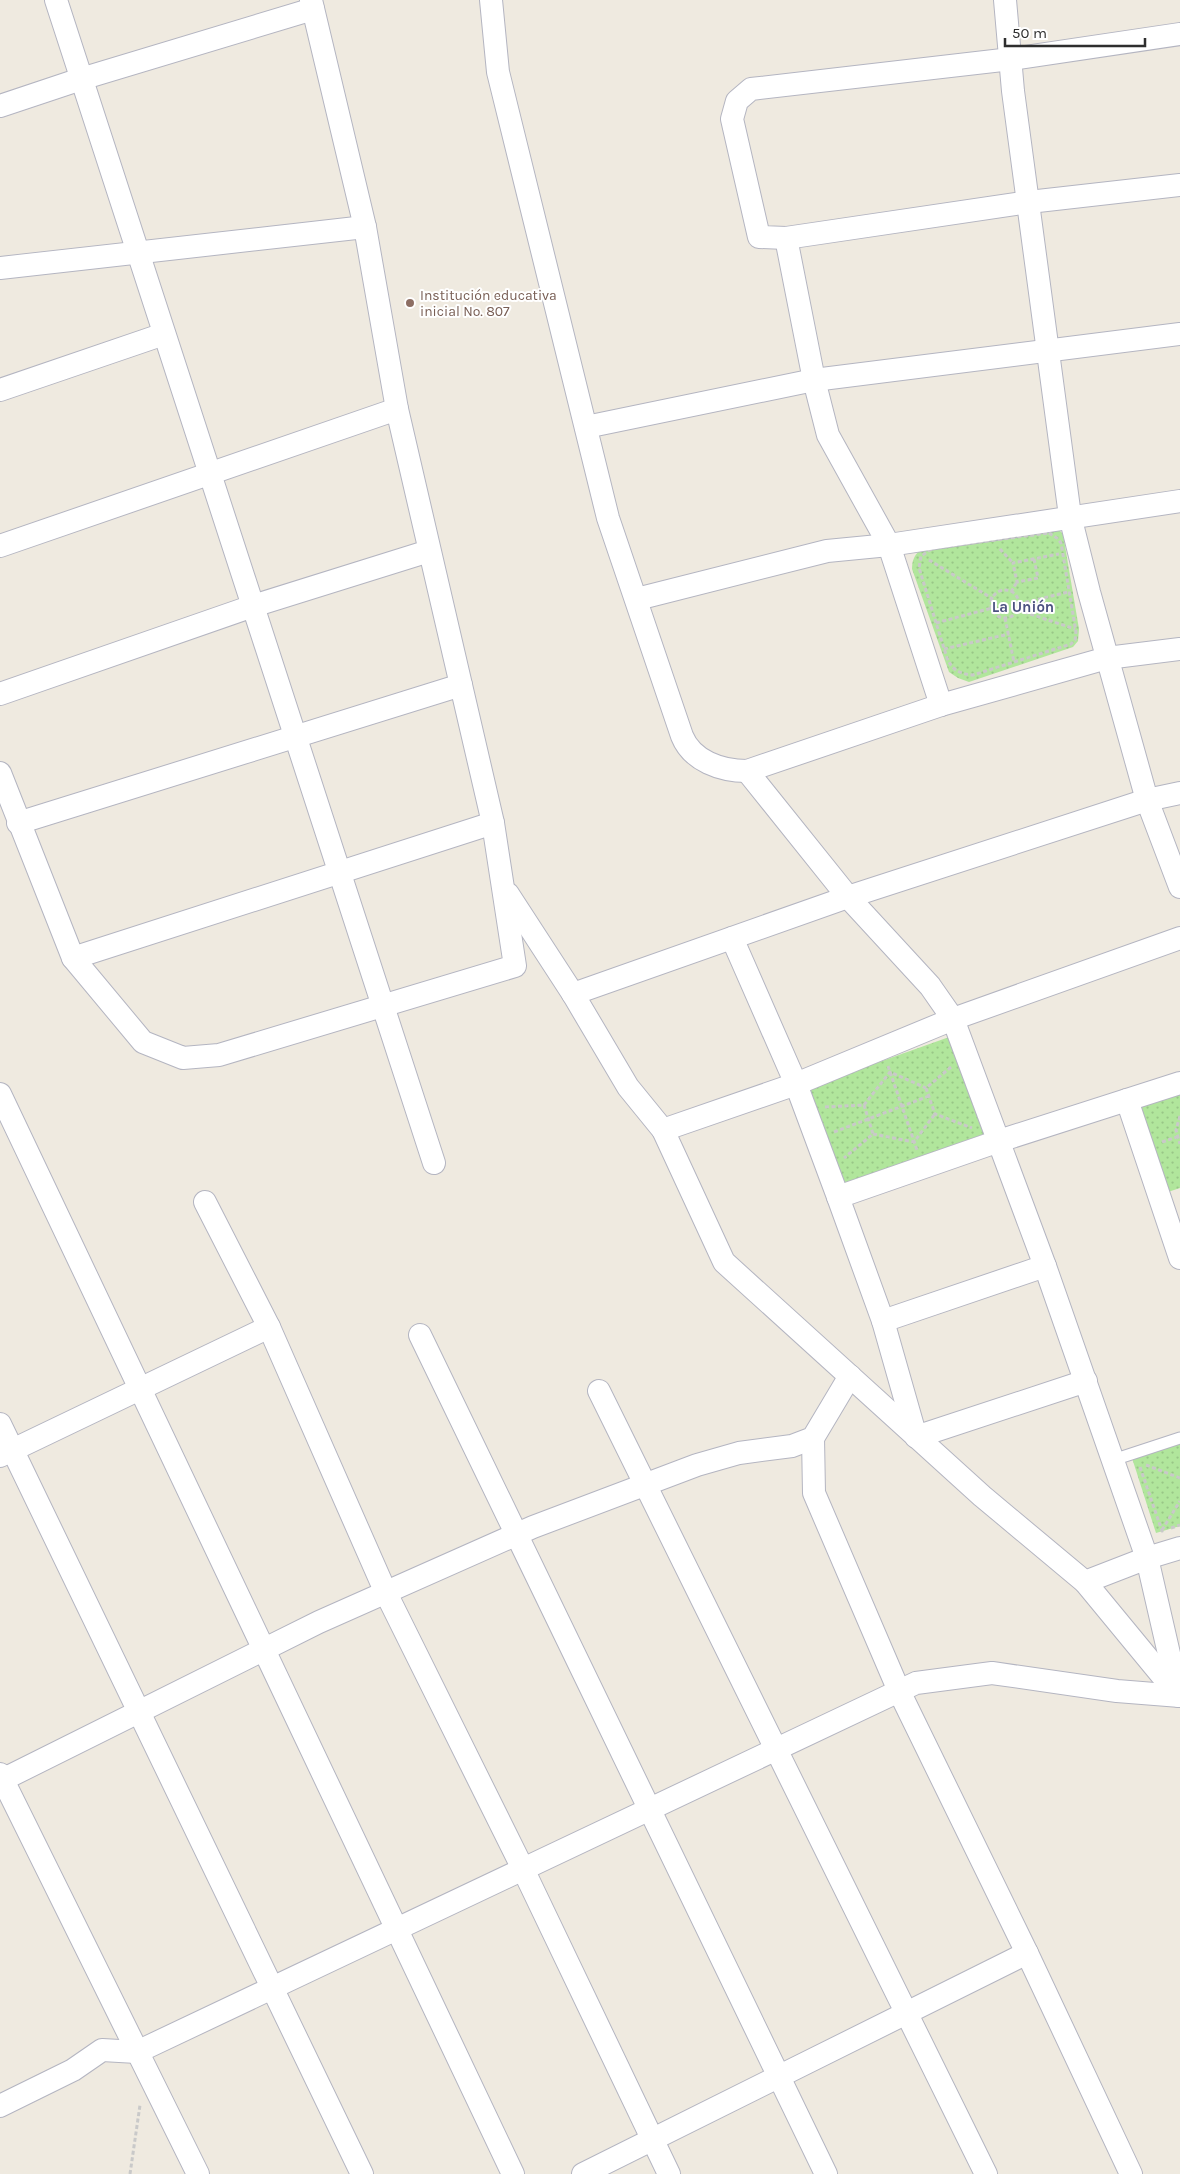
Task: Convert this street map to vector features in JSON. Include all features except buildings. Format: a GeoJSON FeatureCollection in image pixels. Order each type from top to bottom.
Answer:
{"type":"FeatureCollection","features":[{"type":"Feature","properties":{"kind":"street"},"geometry":{"type":"LineString","coordinates":[[56,0],[434,1162]]}},
{"type":"Feature","properties":{"kind":"street"},"geometry":{"type":"LineString","coordinates":[[491,0],[498,72],[608,518],[684,743],[690,751],[711,764],[724,769],[747,771],[941,705],[1107,658],[1180,649]]}},
{"type":"Feature","properties":{"kind":"street"},"geometry":{"type":"LineString","coordinates":[[1005,0],[1013,91],[1070,516],[1147,800],[1180,887]]}},
{"type":"Feature","properties":{"kind":"street"},"geometry":{"type":"LineString","coordinates":[[0,106],[312,5],[365,227],[397,409],[493,823],[515,966],[383,1004],[219,1055],[183,1058],[143,1042],[73,958],[18,823],[0,773]]}},
{"type":"Feature","properties":{"kind":"street"},"geometry":{"type":"LineString","coordinates":[[1180,34],[1011,59],[750,89],[736,101],[732,119],[759,237],[786,238],[1029,202],[1180,185]]}},
{"type":"Feature","properties":{"kind":"street"},"geometry":{"type":"LineString","coordinates":[[0,268],[365,227]]}},
{"type":"Feature","properties":{"kind":"street"},"geometry":{"type":"LineString","coordinates":[[786,238],[814,380],[828,435],[889,545],[941,705]]}},
{"type":"Feature","properties":{"kind":"street"},"geometry":{"type":"LineString","coordinates":[[0,390],[164,334]]}},
{"type":"Feature","properties":{"kind":"street"},"geometry":{"type":"LineString","coordinates":[[586,427],[814,380],[1180,334]]}},
{"type":"Feature","properties":{"kind":"street"},"geometry":{"type":"LineString","coordinates":[[0,546],[397,409]]}},
{"type":"Feature","properties":{"kind":"street"},"geometry":{"type":"LineString","coordinates":[[637,600],[827,551],[889,545],[1070,516],[1180,501]]}},
{"type":"Feature","properties":{"kind":"street"},"geometry":{"type":"LineString","coordinates":[[0,694],[253,606],[429,551]]}},
{"type":"Feature","properties":{"kind":"street"},"geometry":{"type":"LineString","coordinates":[[18,823],[461,685]]}},
{"type":"Feature","properties":{"kind":"street"},"geometry":{"type":"LineString","coordinates":[[747,771],[848,897],[930,986],[952,1019],[1045,1266],[1147,1558],[1153,1591],[1180,1697]]}},
{"type":"Feature","properties":{"kind":"street"},"geometry":{"type":"LineString","coordinates":[[573,994],[848,897],[1147,800],[1180,793]]}},
{"type":"Feature","properties":{"kind":"street"},"geometry":{"type":"LineString","coordinates":[[73,958],[493,823]]}},
{"type":"Feature","properties":{"kind":"street"},"geometry":{"type":"LineString","coordinates":[[503,887],[573,994],[628,1087],[663,1130],[724,1262],[982,1496],[1085,1582],[1115,1621],[1180,1697]]}},
{"type":"Feature","properties":{"kind":"street"},"geometry":{"type":"LineString","coordinates":[[732,938],[796,1084],[838,1197],[883,1321],[916,1437]]}},
{"type":"Feature","properties":{"kind":"street"},"geometry":{"type":"LineString","coordinates":[[663,1130],[796,1084],[952,1019],[1180,938]]}},
{"type":"Feature","properties":{"kind":"street"},"geometry":{"type":"LineString","coordinates":[[838,1197],[999,1141],[1180,1083]]}},
{"type":"Feature","properties":{"kind":"street"},"geometry":{"type":"LineString","coordinates":[[0,1094],[5,1118],[140,1389],[513,2174]]}},
{"type":"Feature","properties":{"kind":"street"},"geometry":{"type":"LineString","coordinates":[[1127,1100],[1172,1205],[1180,1258]]}},
{"type":"Feature","properties":{"kind":"street"},"geometry":{"type":"LineString","coordinates":[[205,1202],[269,1327],[386,1593],[523,1869],[669,2174]]}},
{"type":"Feature","properties":{"kind":"street"},"geometry":{"type":"LineString","coordinates":[[883,1321],[1045,1266]]}},
{"type":"Feature","properties":{"kind":"street"},"geometry":{"type":"LineString","coordinates":[[6,1453],[269,1327]]}},
{"type":"Feature","properties":{"kind":"street"},"geometry":{"type":"LineString","coordinates":[[420,1335],[826,2174]]}},
{"type":"Feature","properties":{"kind":"street"},"geometry":{"type":"LineString","coordinates":[[850,1376],[813,1438],[814,1493],[899,1691],[1027,1953],[1131,2174]]}},
{"type":"Feature","properties":{"kind":"street"},"geometry":{"type":"LineString","coordinates":[[916,1437],[1086,1381]]}},
{"type":"Feature","properties":{"kind":"street"},"geometry":{"type":"LineString","coordinates":[[599,1391],[986,2174]]}},
{"type":"Feature","properties":{"kind":"street"},"geometry":{"type":"LineString","coordinates":[[0,1424],[6,1453],[139,1712],[362,2174]]}},
{"type":"Feature","properties":{"kind":"street"},"geometry":{"type":"LineString","coordinates":[[198,2174],[1,1779],[264,1650],[517,1535],[714,1460],[739,1453],[792,1446],[813,1438]]}},
{"type":"Feature","properties":{"kind":"street"},"geometry":{"type":"LineString","coordinates":[[1085,1582],[1147,1558],[1180,1548]]}},
{"type":"Feature","properties":{"kind":"street"},"geometry":{"type":"LineString","coordinates":[[0,2106],[73,2070],[102,2050],[142,2061],[272,1988],[916,1683],[992,1673],[1117,1691],[1180,1697]]}},
{"type":"Feature","properties":{"kind":"street"},"geometry":{"type":"LineString","coordinates":[[583,2174],[1027,1953]]}},
{"type":"Feature","properties":{"kind":"lane"},"geometry":{"type":"LineString","coordinates":[[1113,1460],[1180,1438]]}},
{"type":"Feature","properties":{"kind":"path"},"geometry":{"type":"LineString","coordinates":[[1050,533],[1058,538],[1062,553],[1076,629],[1076,636],[1071,644],[973,675],[966,675],[954,669],[944,649],[919,568],[922,556],[933,548],[1050,533]]}},
{"type":"Feature","properties":{"kind":"path"},"geometry":{"type":"LineString","coordinates":[[991,540],[1013,563],[1016,582],[1011,592]]}},
{"type":"Feature","properties":{"kind":"path"},"geometry":{"type":"LineString","coordinates":[[889,545],[922,556],[993,599]]}},
{"type":"Feature","properties":{"kind":"path"},"geometry":{"type":"LineString","coordinates":[[1013,563],[1062,553]]}},
{"type":"Feature","properties":{"kind":"path"},"geometry":{"type":"LineString","coordinates":[[1016,582],[1038,578],[1034,559]]}},
{"type":"Feature","properties":{"kind":"path"},"geometry":{"type":"LineString","coordinates":[[1002,591],[1011,592],[1018,598],[1018,610],[1014,615],[1006,618],[997,616],[992,608],[993,599],[1002,591]]}},
{"type":"Feature","properties":{"kind":"path"},"geometry":{"type":"LineString","coordinates":[[1019,604],[1068,592]]}},
{"type":"Feature","properties":{"kind":"path"},"geometry":{"type":"LineString","coordinates":[[936,623],[992,608]]}},
{"type":"Feature","properties":{"kind":"path"},"geometry":{"type":"LineString","coordinates":[[1018,610],[1076,629]]}},
{"type":"Feature","properties":{"kind":"path"},"geometry":{"type":"LineString","coordinates":[[1006,618],[1014,662]]}},
{"type":"Feature","properties":{"kind":"path"},"geometry":{"type":"LineString","coordinates":[[944,649],[1009,634]]}},
{"type":"Feature","properties":{"kind":"path"},"geometry":{"type":"LineString","coordinates":[[926,1088],[957,1062]]}},
{"type":"Feature","properties":{"kind":"path"},"geometry":{"type":"LineString","coordinates":[[887,1063],[917,1152]]}},
{"type":"Feature","properties":{"kind":"path"},"geometry":{"type":"LineString","coordinates":[[890,1072],[926,1088],[935,1114]]}},
{"type":"Feature","properties":{"kind":"path"},"geometry":{"type":"LineString","coordinates":[[825,1107],[864,1105],[890,1072]]}},
{"type":"Feature","properties":{"kind":"path"},"geometry":{"type":"LineString","coordinates":[[834,1132],[929,1096]]}},
{"type":"Feature","properties":{"kind":"path"},"geometry":{"type":"LineString","coordinates":[[822,1101],[828,1116]]}},
{"type":"Feature","properties":{"kind":"path"},"geometry":{"type":"LineString","coordinates":[[864,1105],[873,1134]]}},
{"type":"Feature","properties":{"kind":"path"},"geometry":{"type":"LineString","coordinates":[[914,1142],[935,1114]]}},
{"type":"Feature","properties":{"kind":"path"},"geometry":{"type":"LineString","coordinates":[[935,1114],[979,1130],[970,1133]]}},
{"type":"Feature","properties":{"kind":"path"},"geometry":{"type":"LineString","coordinates":[[1180,1116],[1176,1130],[1180,1144]]}},
{"type":"Feature","properties":{"kind":"path"},"geometry":{"type":"LineString","coordinates":[[831,1124],[837,1141]]}},
{"type":"Feature","properties":{"kind":"path"},"geometry":{"type":"LineString","coordinates":[[873,1134],[914,1142]]}},
{"type":"Feature","properties":{"kind":"path"},"geometry":{"type":"LineString","coordinates":[[843,1159],[873,1134]]}},
{"type":"Feature","properties":{"kind":"path"},"geometry":{"type":"LineString","coordinates":[[1154,1145],[1178,1137]]}},
{"type":"Feature","properties":{"kind":"path"},"geometry":{"type":"LineString","coordinates":[[909,1155],[926,1149]]}},
{"type":"Feature","properties":{"kind":"path"},"geometry":{"type":"LineString","coordinates":[[840,1150],[846,1167]]}},
{"type":"Feature","properties":{"kind":"path"},"geometry":{"type":"LineString","coordinates":[[1162,1531],[1138,1462],[1180,1478]]}},
{"type":"Feature","properties":{"kind":"path"},"geometry":{"type":"LineString","coordinates":[[1147,1558],[1180,1501]]}},
{"type":"Feature","properties":{"kind":"path"},"geometry":{"type":"LineString","coordinates":[[1162,1531],[1180,1524]]}},
{"type":"Feature","properties":{"kind":"path"},"geometry":{"type":"LineString","coordinates":[[130,2174],[142,2061]]}},
{"type":"Feature","properties":{"kind":"green space"},"geometry":{"type":"Polygon","coordinates":[[[1058,529],[1063,534],[1079,629],[1078,641],[1073,647],[969,682],[949,672],[912,569],[913,561],[919,551],[1058,529]]]}},
{"type":"Feature","properties":{"kind":"green space"},"geometry":{"type":"Polygon","coordinates":[[[952,1036],[987,1133],[845,1184],[809,1087],[952,1036]]]}},
{"type":"Feature","properties":{"kind":"green space"},"geometry":{"type":"Polygon","coordinates":[[[1180,1092],[1180,1188],[1168,1192],[1139,1105],[1180,1092]]]}},
{"type":"Feature","properties":{"kind":"green space"},"geometry":{"type":"Polygon","coordinates":[[[1180,1443],[1180,1526],[1156,1533],[1132,1458],[1180,1443]]]}},
{"type":"Feature","properties":{"kind":"place","name":"Institución educativa inicial No. 807"},"geometry":{"type":"Point","coordinates":[410,303]}},
{"type":"Feature","properties":{"kind":"district","name":"La Unión"},"geometry":{"type":"Point","coordinates":[1023,607]}}]}
